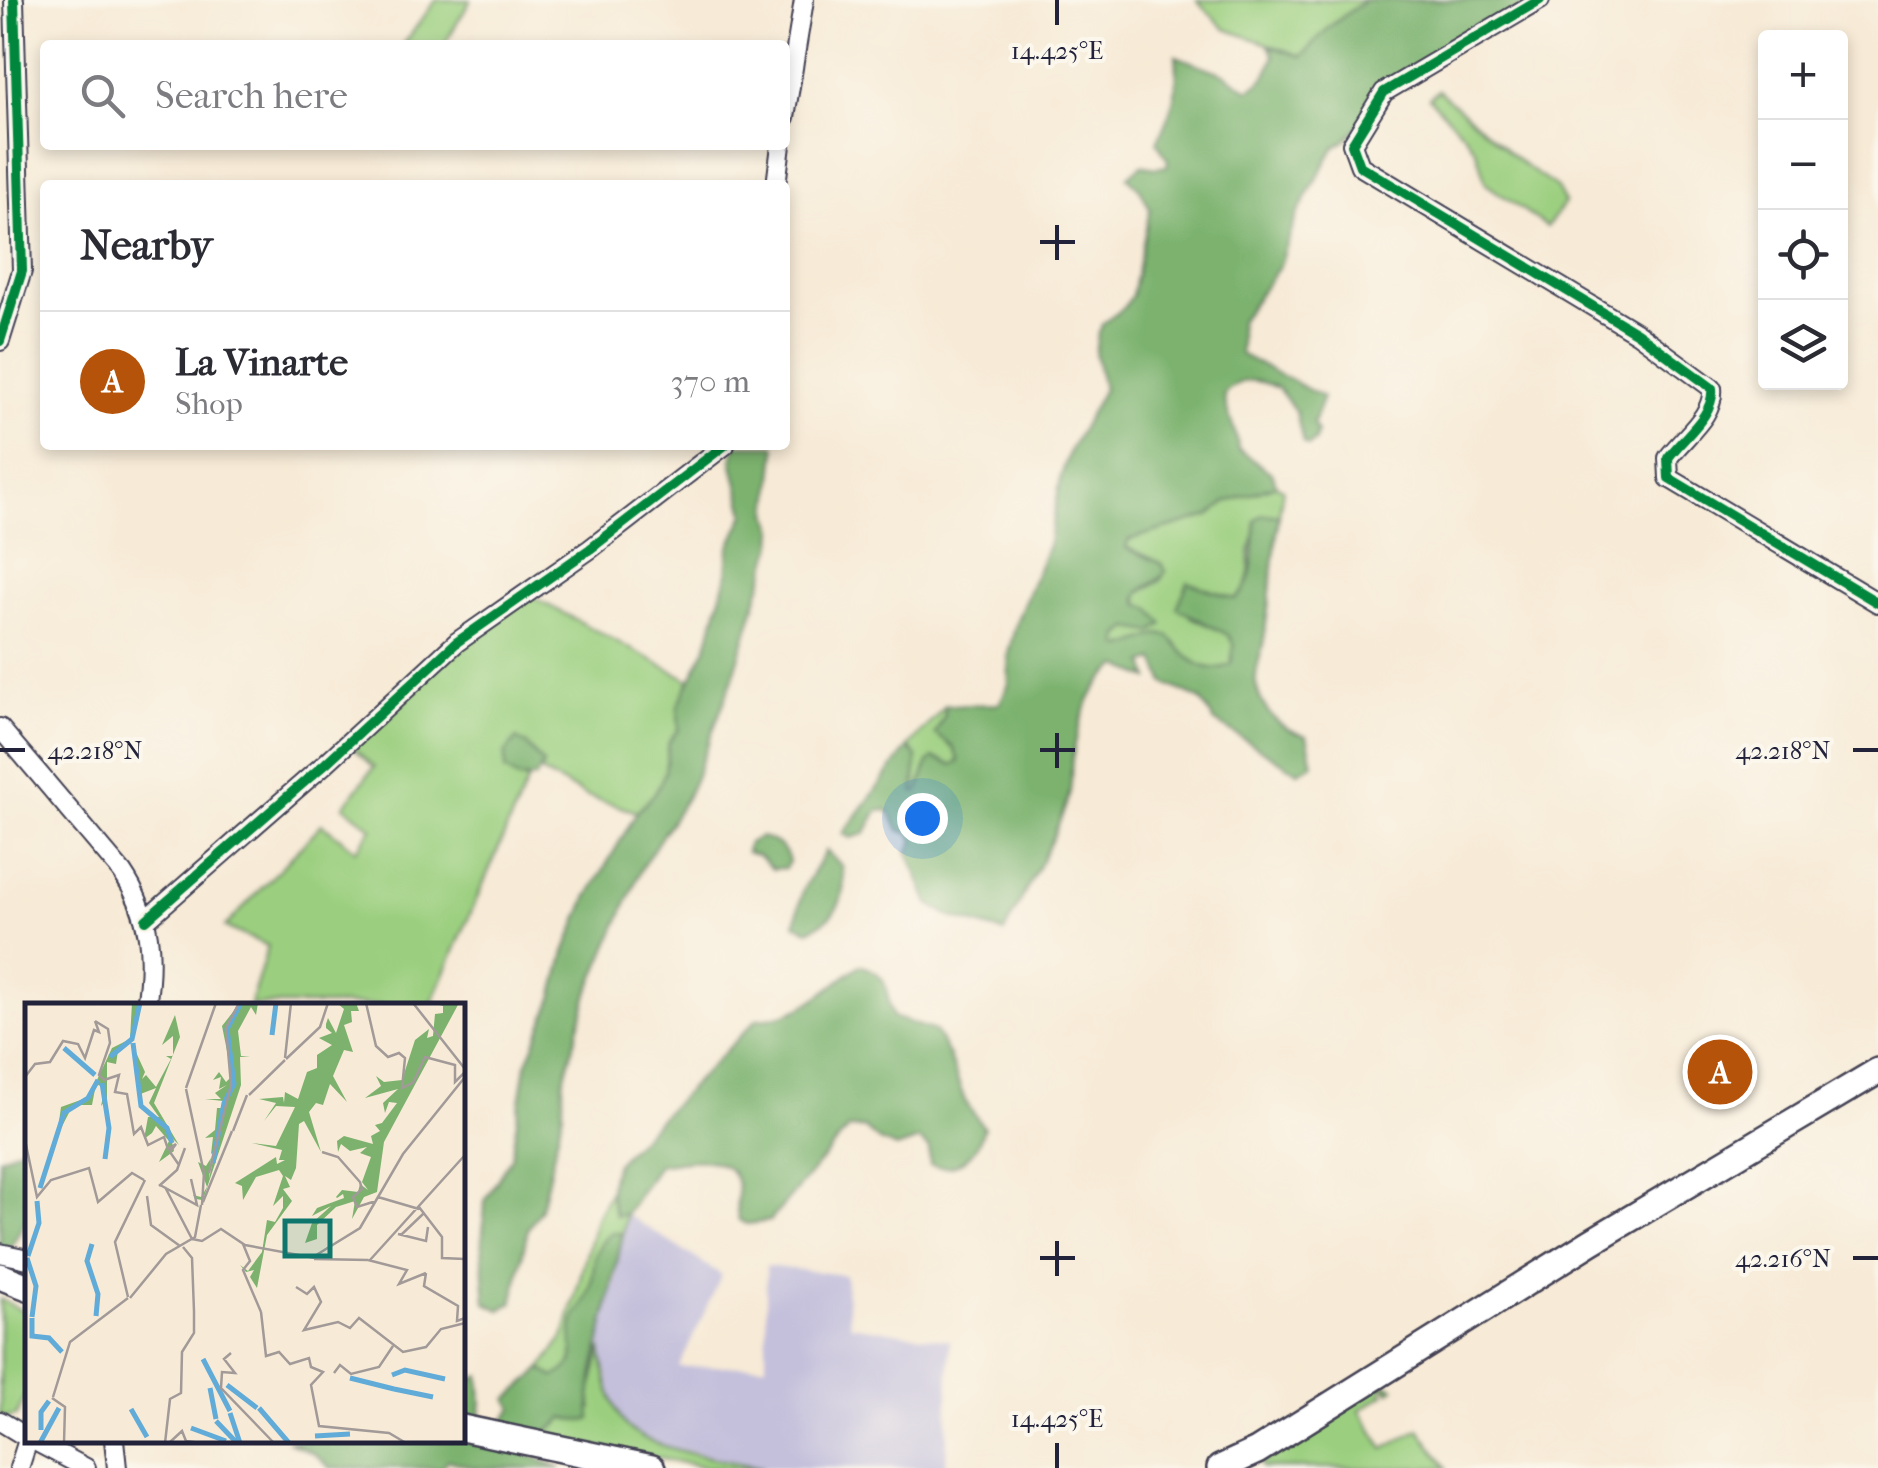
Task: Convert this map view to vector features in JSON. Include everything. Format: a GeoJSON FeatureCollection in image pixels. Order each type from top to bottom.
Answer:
{"type":"FeatureCollection","features":[{"type":"Feature","properties":{"kind":"main road"},"geometry":{"type":"LineString","coordinates":[[1220,1468],[1251,1460],[1591,1242],[1878,1070]]}},
{"type":"Feature","properties":{"kind":"main road"},"geometry":{"type":"LineString","coordinates":[[0,1276],[25,1286]]}},
{"type":"Feature","properties":{"kind":"main road"},"geometry":{"type":"LineString","coordinates":[[465,1429],[652,1468]]}},
{"type":"Feature","properties":{"kind":"street"},"geometry":{"type":"LineString","coordinates":[[0,341],[22,271],[14,0]]}},
{"type":"Feature","properties":{"kind":"street"},"geometry":{"type":"LineString","coordinates":[[790,86],[804,0]]}},
{"type":"Feature","properties":{"kind":"street"},"geometry":{"type":"LineString","coordinates":[[1540,0],[1384,92],[1352,144],[1360,166],[1637,333],[1712,388],[1714,400],[1706,414],[1668,458],[1668,478],[1878,603]]}},
{"type":"Feature","properties":{"kind":"street"},"geometry":{"type":"LineString","coordinates":[[777,180],[780,150]]}},
{"type":"Feature","properties":{"kind":"street"},"geometry":{"type":"LineString","coordinates":[[146,920],[457,642],[590,550],[719,450]]}},
{"type":"Feature","properties":{"kind":"street"},"geometry":{"type":"LineString","coordinates":[[0,728],[140,898],[151,976],[146,1003]]}},
{"type":"Feature","properties":{"kind":"street"},"geometry":{"type":"LineString","coordinates":[[0,1253],[25,1259]]}},
{"type":"Feature","properties":{"kind":"street"},"geometry":{"type":"LineString","coordinates":[[0,1421],[25,1437]]}},
{"type":"Feature","properties":{"kind":"street"},"geometry":{"type":"LineString","coordinates":[[19,1468],[28,1443]]}},
{"type":"Feature","properties":{"kind":"street"},"geometry":{"type":"LineString","coordinates":[[35,1443],[86,1468]]}},
{"type":"Feature","properties":{"kind":"street"},"geometry":{"type":"LineString","coordinates":[[114,1443],[117,1468]]}},
{"type":"Feature","properties":{"kind":"shaded area"},"geometry":{"type":"Polygon","coordinates":[[[626,1214],[722,1275],[679,1367],[766,1365],[766,1266],[845,1275],[850,1325],[950,1340],[946,1468],[763,1468],[667,1446],[637,1434],[624,1423],[613,1399],[601,1348],[626,1214]]]}},
{"type":"Feature","properties":{"kind":"green space"},"geometry":{"type":"Polygon","coordinates":[[[436,0],[471,0],[447,40],[407,40],[436,0]]]}},
{"type":"Feature","properties":{"kind":"green space"},"geometry":{"type":"Polygon","coordinates":[[[1197,0],[1365,0],[1328,28],[1302,56],[1225,29],[1197,0]]]}},
{"type":"Feature","properties":{"kind":"green space"},"geometry":{"type":"Polygon","coordinates":[[[1365,0],[1535,0],[1407,72],[1345,141],[1334,148],[1297,215],[1280,265],[1240,321],[1240,354],[1323,397],[1313,423],[1315,441],[1309,446],[1303,443],[1296,412],[1278,388],[1249,381],[1236,384],[1224,394],[1238,449],[1273,474],[1276,485],[1226,502],[1209,516],[1128,540],[1126,548],[1161,563],[1165,572],[1137,598],[1163,624],[1152,632],[1129,628],[1120,635],[1119,646],[1158,634],[1169,636],[1203,667],[1231,664],[1234,645],[1228,635],[1177,608],[1188,582],[1235,599],[1242,593],[1250,574],[1256,520],[1262,515],[1279,515],[1256,684],[1262,703],[1274,718],[1307,736],[1313,764],[1298,772],[1214,721],[1201,700],[1165,683],[1155,660],[1145,663],[1150,679],[1119,666],[1099,684],[1086,707],[1074,747],[1070,789],[1062,816],[1004,933],[952,917],[929,904],[908,852],[914,841],[910,834],[899,830],[888,810],[878,811],[865,834],[851,838],[843,834],[907,748],[917,756],[914,792],[918,792],[933,758],[952,765],[959,761],[953,747],[935,734],[945,715],[945,706],[999,704],[1009,684],[1008,654],[1017,620],[1049,543],[1061,476],[1070,450],[1103,389],[1095,352],[1098,335],[1103,323],[1124,308],[1132,295],[1150,209],[1140,189],[1127,177],[1141,165],[1167,166],[1168,160],[1157,142],[1173,100],[1176,56],[1225,74],[1249,90],[1270,68],[1274,56],[1269,46],[1302,56],[1328,28],[1365,0]]]}},
{"type":"Feature","properties":{"kind":"green space"},"geometry":{"type":"Polygon","coordinates":[[[1438,90],[1525,166],[1557,188],[1565,203],[1547,227],[1486,184],[1476,151],[1429,98],[1438,90]]]}},
{"type":"Feature","properties":{"kind":"green space"},"geometry":{"type":"Polygon","coordinates":[[[735,450],[776,450],[769,513],[775,530],[774,543],[733,678],[695,778],[642,867],[589,991],[563,1083],[563,1112],[540,1211],[528,1228],[513,1302],[500,1310],[486,1303],[482,1248],[485,1201],[511,1157],[526,1065],[587,898],[665,772],[669,742],[679,729],[678,706],[707,645],[727,575],[729,548],[745,514],[732,460],[735,450]]]}},
{"type":"Feature","properties":{"kind":"green space"},"geometry":{"type":"Polygon","coordinates":[[[1276,485],[1283,489],[1279,515],[1263,515],[1252,543],[1245,588],[1235,599],[1218,592],[1191,617],[1228,635],[1235,645],[1231,664],[1221,668],[1203,666],[1188,657],[1169,636],[1119,646],[1120,635],[1129,628],[1143,628],[1146,608],[1139,604],[1138,593],[1160,581],[1165,572],[1161,563],[1126,547],[1128,539],[1209,516],[1226,502],[1276,485]]]}},
{"type":"Feature","properties":{"kind":"green space"},"geometry":{"type":"Polygon","coordinates":[[[529,595],[690,680],[678,706],[679,729],[669,742],[665,773],[656,792],[637,812],[587,796],[541,772],[543,764],[526,744],[520,779],[528,780],[432,1003],[251,1003],[268,946],[225,927],[322,824],[356,850],[372,828],[344,806],[374,767],[351,746],[458,646],[529,595]]]}},
{"type":"Feature","properties":{"kind":"green space"},"geometry":{"type":"Polygon","coordinates":[[[945,706],[939,726],[945,741],[959,754],[959,761],[952,765],[939,759],[928,763],[918,793],[913,792],[916,782],[912,750],[907,748],[945,706]]]}},
{"type":"Feature","properties":{"kind":"green space"},"geometry":{"type":"Polygon","coordinates":[[[516,739],[526,744],[543,764],[536,778],[520,779],[505,770],[505,754],[516,739]]]}},
{"type":"Feature","properties":{"kind":"green space"},"geometry":{"type":"Polygon","coordinates":[[[761,837],[783,849],[789,862],[785,868],[772,869],[759,856],[746,852],[748,843],[761,837]]]}},
{"type":"Feature","properties":{"kind":"green space"},"geometry":{"type":"Polygon","coordinates":[[[826,851],[842,866],[842,897],[827,919],[809,930],[795,924],[803,889],[826,851]]]}},
{"type":"Feature","properties":{"kind":"green space"},"geometry":{"type":"Polygon","coordinates":[[[860,965],[882,979],[893,1017],[935,1031],[965,1101],[984,1128],[971,1153],[958,1164],[940,1167],[930,1165],[929,1148],[919,1140],[897,1148],[879,1141],[864,1128],[848,1129],[770,1221],[747,1224],[739,1220],[734,1175],[726,1167],[705,1161],[658,1165],[626,1214],[616,1216],[610,1189],[616,1163],[757,1019],[801,1008],[860,965]]]}},
{"type":"Feature","properties":{"kind":"green space"},"geometry":{"type":"Polygon","coordinates":[[[25,1149],[25,1222],[9,1250],[0,1246],[0,1158],[25,1149]]]}},
{"type":"Feature","properties":{"kind":"green space"},"geometry":{"type":"Polygon","coordinates":[[[610,1191],[616,1216],[626,1214],[623,1234],[612,1232],[600,1247],[591,1287],[573,1324],[573,1360],[554,1378],[541,1369],[564,1337],[597,1215],[610,1191]]]}},
{"type":"Feature","properties":{"kind":"green space"},"geometry":{"type":"Polygon","coordinates":[[[612,1232],[623,1234],[594,1371],[591,1419],[563,1418],[554,1427],[530,1434],[465,1419],[465,1383],[480,1376],[480,1415],[486,1422],[501,1424],[513,1408],[508,1399],[541,1369],[554,1377],[570,1365],[574,1354],[574,1320],[590,1287],[596,1255],[612,1232]]]}},
{"type":"Feature","properties":{"kind":"green space"},"geometry":{"type":"Polygon","coordinates":[[[0,1299],[25,1312],[25,1397],[17,1415],[0,1415],[0,1299]]]}},
{"type":"Feature","properties":{"kind":"green space"},"geometry":{"type":"Polygon","coordinates":[[[601,1348],[615,1406],[634,1432],[668,1447],[763,1468],[710,1468],[538,1436],[562,1418],[572,1419],[593,1408],[590,1395],[601,1348]]]}},
{"type":"Feature","properties":{"kind":"green space"},"geometry":{"type":"Polygon","coordinates":[[[1383,1383],[1394,1388],[1389,1392],[1385,1387],[1381,1389],[1384,1395],[1360,1410],[1384,1449],[1419,1429],[1447,1468],[1263,1468],[1260,1464],[1297,1433],[1383,1383]]]}},
{"type":"Feature","properties":{"kind":"green space"},"geometry":{"type":"Polygon","coordinates":[[[465,1441],[524,1453],[561,1468],[476,1468],[447,1460],[441,1468],[330,1468],[313,1453],[291,1443],[465,1441]]]}},
{"type":"Feature","properties":{"kind":"cycle path"},"geometry":{"type":"LineString","coordinates":[[0,341],[22,271],[14,0]]}},
{"type":"Feature","properties":{"kind":"cycle path"},"geometry":{"type":"LineString","coordinates":[[1540,0],[1384,92],[1352,144],[1360,166],[1637,333],[1712,388],[1704,416],[1668,458],[1669,478],[1878,603]]}},
{"type":"Feature","properties":{"kind":"cycle path"},"geometry":{"type":"LineString","coordinates":[[146,920],[457,642],[590,549],[719,450]]}},
{"type":"Feature","properties":{"kind":"place","name":"La Vinarte"},"geometry":{"type":"Point","coordinates":[1720,1072]}}]}
